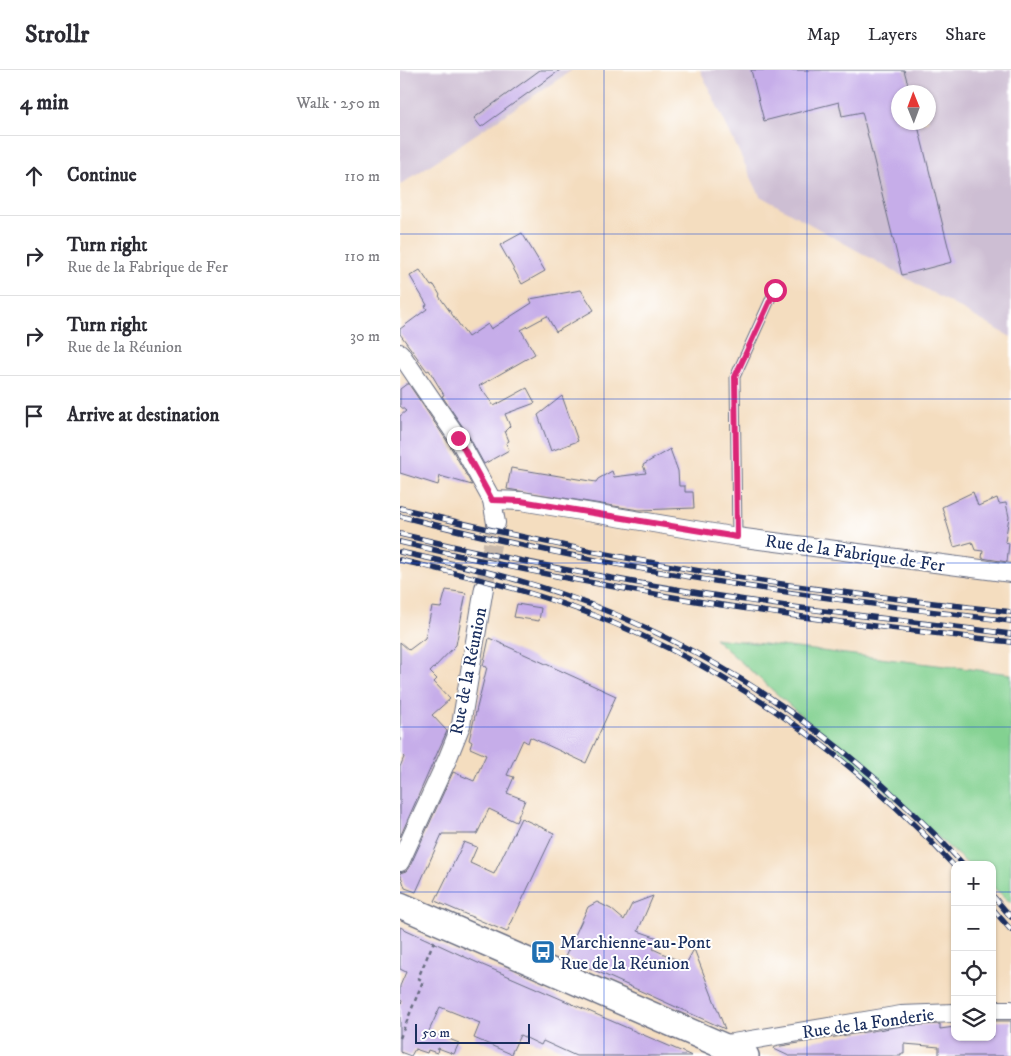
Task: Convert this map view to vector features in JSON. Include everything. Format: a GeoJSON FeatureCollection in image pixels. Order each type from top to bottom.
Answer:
{"type":"FeatureCollection","features":[{"type":"Feature","properties":{"kind":"main road"},"geometry":{"type":"LineString","coordinates":[[400,905],[746,1056]]}},
{"type":"Feature","properties":{"kind":"street"},"geometry":{"type":"LineString","coordinates":[[400,353],[458,438],[492,500],[496,523]]}},
{"type":"Feature","properties":{"kind":"street","name":"Rue de la Fabrique de Fer"},"geometry":{"type":"LineString","coordinates":[[492,500],[521,501],[737,537],[1011,573]]}},
{"type":"Feature","properties":{"kind":"street","name":"Rue de la Réunion"},"geometry":{"type":"LineString","coordinates":[[400,862],[461,725],[484,588]]}},
{"type":"Feature","properties":{"kind":"street"},"geometry":{"type":"LineString","coordinates":[[996,1010],[1011,1010]]}},
{"type":"Feature","properties":{"kind":"street","name":"Rue de la Fonderie"},"geometry":{"type":"LineString","coordinates":[[721,1045],[901,1015],[951,1013]]}},
{"type":"Feature","properties":{"kind":"lane"},"geometry":{"type":"LineString","coordinates":[[737,537],[735,377],[775,290]]}},
{"type":"Feature","properties":{"kind":"path"},"geometry":{"type":"LineString","coordinates":[[400,1038],[423,981],[418,978],[441,923]]}},
{"type":"Feature","properties":{"kind":"shaded area"},"geometry":{"type":"Polygon","coordinates":[[[400,70],[572,70],[400,185],[400,70]]]}},
{"type":"Feature","properties":{"kind":"shaded area"},"geometry":{"type":"Polygon","coordinates":[[[700,70],[1011,70],[1011,337],[760,196],[700,70]]]}},
{"type":"Feature","properties":{"kind":"green space"},"geometry":{"type":"Polygon","coordinates":[[[714,638],[1011,674],[1011,903],[996,890],[996,861],[965,861],[714,638]]]}},
{"type":"Feature","properties":{"kind":"building"},"geometry":{"type":"Polygon","coordinates":[[[540,70],[560,70],[481,127],[474,118],[540,70]]]}},
{"type":"Feature","properties":{"kind":"building"},"geometry":{"type":"Polygon","coordinates":[[[751,70],[904,70],[908,85],[891,85],[891,130],[919,130],[952,262],[902,275],[862,112],[842,116],[839,102],[764,121],[751,70]]]}},
{"type":"Feature","properties":{"kind":"building"},"geometry":{"type":"Polygon","coordinates":[[[522,233],[545,271],[522,284],[500,245],[522,233]]]}},
{"type":"Feature","properties":{"kind":"building"},"geometry":{"type":"Polygon","coordinates":[[[420,270],[431,286],[434,285],[439,296],[468,337],[488,324],[491,329],[532,303],[530,299],[581,290],[594,310],[556,332],[547,316],[521,330],[535,354],[479,386],[494,406],[527,388],[535,403],[505,414],[510,426],[505,431],[509,441],[506,443],[509,450],[484,464],[467,433],[442,396],[444,395],[429,370],[427,371],[400,334],[400,329],[427,309],[425,306],[427,305],[410,276],[420,270]]]}},
{"type":"Feature","properties":{"kind":"building"},"geometry":{"type":"Polygon","coordinates":[[[408,383],[449,444],[472,485],[440,476],[438,485],[400,473],[400,416],[406,411],[400,406],[400,389],[408,383]]]}},
{"type":"Feature","properties":{"kind":"building"},"geometry":{"type":"Polygon","coordinates":[[[562,396],[578,441],[551,451],[538,415],[562,396]]]}},
{"type":"Feature","properties":{"kind":"building"},"geometry":{"type":"Polygon","coordinates":[[[670,449],[678,471],[679,486],[685,486],[685,492],[693,492],[694,508],[639,510],[507,489],[511,468],[596,482],[612,471],[614,477],[646,473],[643,465],[670,449]]]}},
{"type":"Feature","properties":{"kind":"building"},"geometry":{"type":"Polygon","coordinates":[[[973,492],[978,506],[997,498],[999,504],[1006,503],[1009,517],[1005,542],[1009,543],[1007,562],[982,558],[983,551],[975,550],[972,542],[954,547],[942,507],[973,492]]]}},
{"type":"Feature","properties":{"kind":"building"},"geometry":{"type":"Polygon","coordinates":[[[446,590],[466,593],[456,645],[430,672],[437,679],[434,682],[450,699],[432,715],[447,731],[400,837],[400,767],[404,757],[400,753],[400,642],[409,650],[425,638],[432,607],[441,608],[446,590]]]}},
{"type":"Feature","properties":{"kind":"building"},"geometry":{"type":"Polygon","coordinates":[[[517,604],[541,608],[539,621],[514,617],[517,604]]]}},
{"type":"Feature","properties":{"kind":"building"},"geometry":{"type":"Polygon","coordinates":[[[489,638],[616,696],[586,763],[530,737],[528,743],[523,740],[507,775],[514,777],[507,793],[525,800],[516,822],[489,809],[477,834],[442,834],[416,892],[405,888],[400,873],[406,871],[410,866],[453,772],[474,781],[486,755],[470,748],[472,742],[469,740],[487,667],[483,666],[489,638]]]}},
{"type":"Feature","properties":{"kind":"building"},"geometry":{"type":"Polygon","coordinates":[[[521,818],[554,833],[507,932],[435,901],[464,842],[477,847],[470,863],[494,874],[521,818]]]}},
{"type":"Feature","properties":{"kind":"building"},"geometry":{"type":"Polygon","coordinates":[[[653,896],[638,931],[658,938],[653,949],[686,964],[694,949],[725,1029],[565,957],[588,907],[597,902],[611,909],[624,920],[632,904],[653,896]]]}},
{"type":"Feature","properties":{"kind":"building"},"geometry":{"type":"Polygon","coordinates":[[[400,927],[692,1056],[576,1056],[543,1041],[541,1045],[520,1035],[511,1054],[474,1038],[480,1023],[440,1007],[429,1031],[459,1043],[454,1054],[438,1048],[437,1053],[428,1050],[427,1053],[415,1049],[411,1056],[400,1052],[400,1006],[402,1001],[400,999],[400,986],[406,972],[400,969],[400,927]]]}},
{"type":"Feature","properties":{"kind":"building"},"geometry":{"type":"Polygon","coordinates":[[[996,1021],[1011,1021],[1011,1056],[939,1056],[939,1047],[904,1044],[904,1054],[901,1054],[901,1056],[789,1056],[774,1049],[775,1047],[902,1026],[940,1024],[940,1029],[951,1028],[951,1041],[996,1041],[996,1021]]]}},
{"type":"Feature","properties":{"kind":"tunnel"},"geometry":{"type":"LineString","coordinates":[[484,588],[496,523]]}},
{"type":"Feature","properties":{"kind":"railway"},"geometry":{"type":"LineString","coordinates":[[400,508],[542,541],[686,569],[811,588],[1011,612]]}},
{"type":"Feature","properties":{"kind":"railway"},"geometry":{"type":"LineString","coordinates":[[400,516],[476,535],[628,566],[780,591],[1011,621]]}},
{"type":"Feature","properties":{"kind":"railway"},"geometry":{"type":"LineString","coordinates":[[400,534],[541,565],[683,591],[808,609],[1011,634]]}},
{"type":"Feature","properties":{"kind":"railway"},"geometry":{"type":"LineString","coordinates":[[400,542],[542,573],[686,599],[839,622],[1011,642]]}},
{"type":"Feature","properties":{"kind":"railway"},"geometry":{"type":"LineString","coordinates":[[400,552],[503,576],[544,588],[621,617],[676,642],[729,672],[780,705],[830,741],[922,821],[960,861]]}},
{"type":"Feature","properties":{"kind":"railway"},"geometry":{"type":"LineString","coordinates":[[400,560],[501,585],[560,603],[616,624],[670,649],[723,678],[774,710],[823,746],[914,824],[951,863]]}},
{"type":"Feature","properties":{"kind":"railway"},"geometry":{"type":"LineString","coordinates":[[996,900],[1011,917]]}},
{"type":"Feature","properties":{"kind":"railway"},"geometry":{"type":"LineString","coordinates":[[996,913],[1011,930]]}},
{"type":"Feature","properties":{"kind":"place","name":"Marchienne-au-Pont Rue de la Réunion"},"geometry":{"type":"Point","coordinates":[543,952]}},
{"type":"Feature","properties":{"kind":"route"},"geometry":{"type":"LineString","coordinates":[[458,438],[492,500],[521,501],[737,537],[735,377],[775,290]]}}]}
